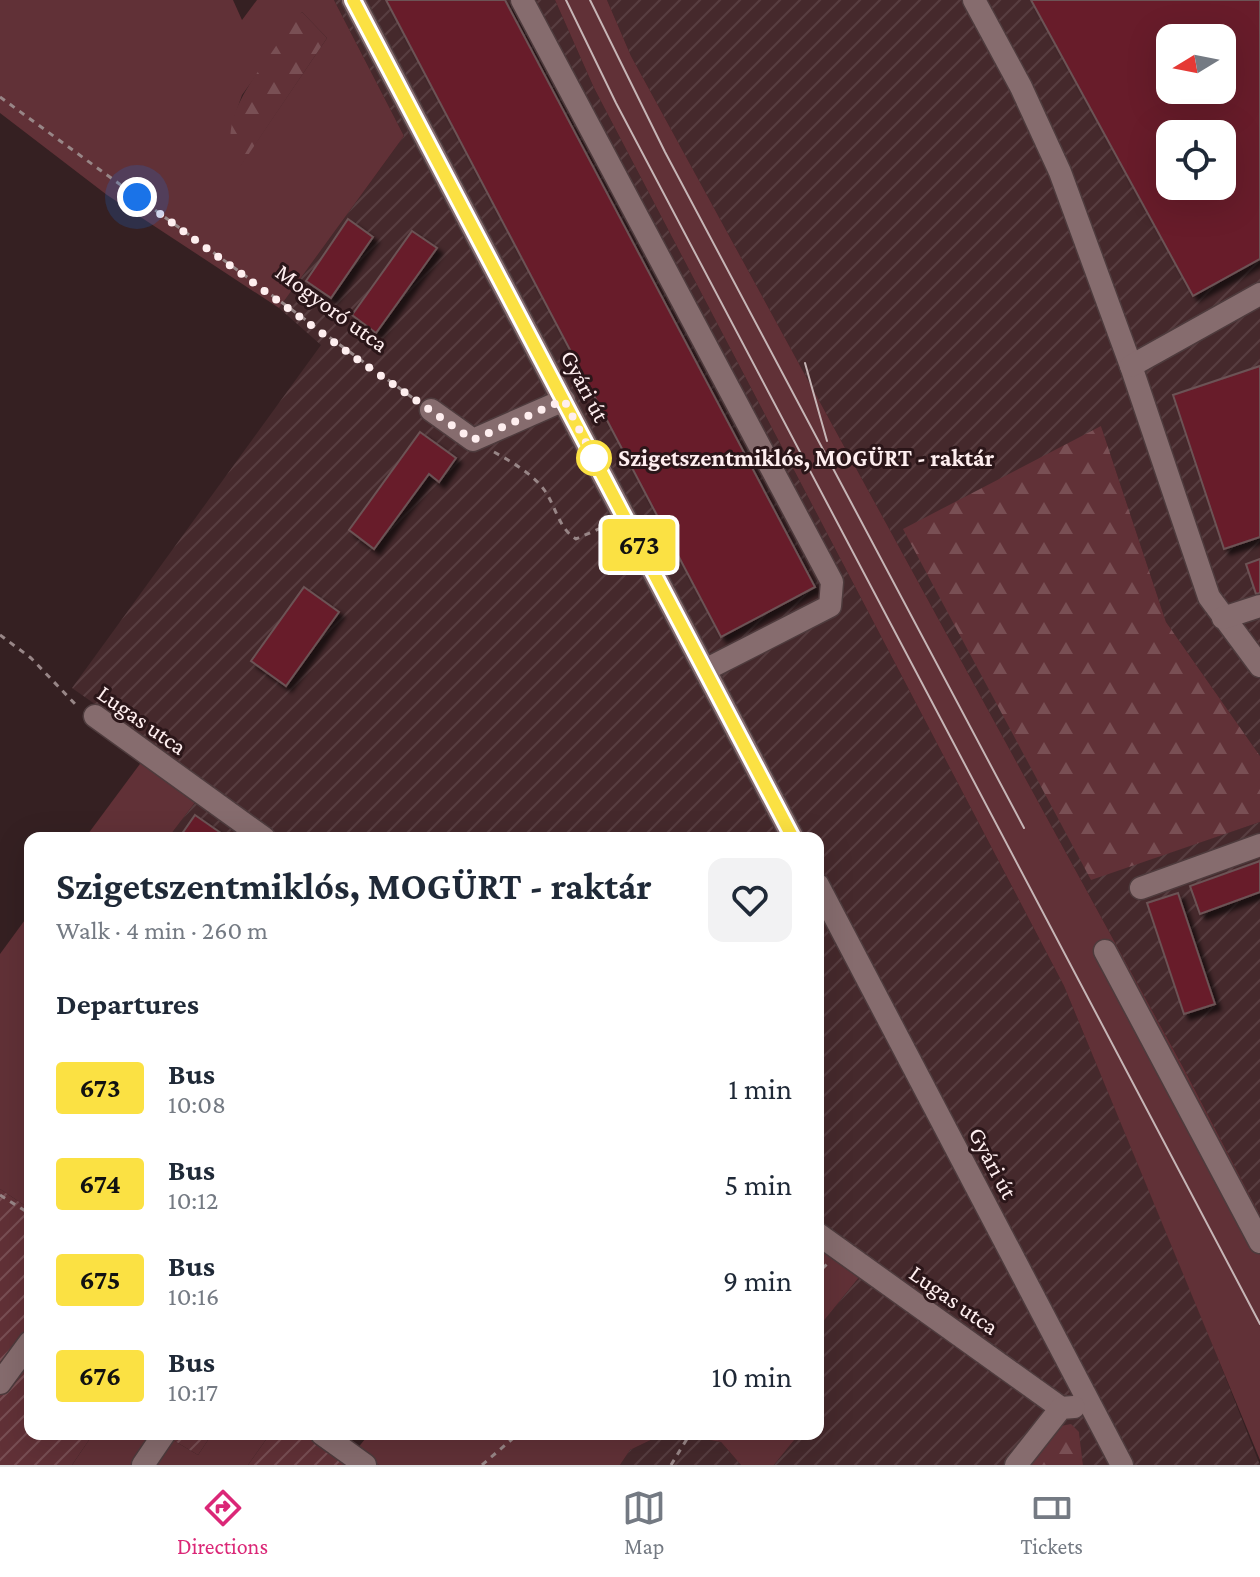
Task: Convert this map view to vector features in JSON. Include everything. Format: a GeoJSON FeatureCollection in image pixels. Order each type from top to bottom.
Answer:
{"type":"FeatureCollection","features":[{"type":"Feature","properties":{"kind":"street","name":"Gyári út"},"geometry":{"type":"LineString","coordinates":[[353,0],[790,832]]}},
{"type":"Feature","properties":{"kind":"street"},"geometry":{"type":"LineString","coordinates":[[522,0],[832,582],[830,606],[705,670]]}},
{"type":"Feature","properties":{"kind":"street"},"geometry":{"type":"LineString","coordinates":[[974,0],[1021,87],[1060,172],[1131,366],[1209,597],[1260,666]]}},
{"type":"Feature","properties":{"kind":"street"},"geometry":{"type":"LineString","coordinates":[[1131,366],[1260,294]]}},
{"type":"Feature","properties":{"kind":"street"},"geometry":{"type":"LineString","coordinates":[[431,410],[473,440],[564,400]]}},
{"type":"Feature","properties":{"kind":"street"},"geometry":{"type":"LineString","coordinates":[[1223,618],[1260,606]]}},
{"type":"Feature","properties":{"kind":"street","name":"Lugas utca"},"geometry":{"type":"LineString","coordinates":[[95,716],[256,832]]}},
{"type":"Feature","properties":{"kind":"street"},"geometry":{"type":"LineString","coordinates":[[1141,888],[1260,845]]}},
{"type":"Feature","properties":{"kind":"street","name":"Gyári út"},"geometry":{"type":"LineString","coordinates":[[824,896],[1122,1465]]}},
{"type":"Feature","properties":{"kind":"street"},"geometry":{"type":"LineString","coordinates":[[1105,951],[1260,1242]]}},
{"type":"Feature","properties":{"kind":"street","name":"Lugas utca"},"geometry":{"type":"LineString","coordinates":[[824,1238],[1061,1408]]}},
{"type":"Feature","properties":{"kind":"street"},"geometry":{"type":"LineString","coordinates":[[0,1383],[24,1350]]}},
{"type":"Feature","properties":{"kind":"street"},"geometry":{"type":"LineString","coordinates":[[1016,1465],[1061,1408],[1092,1406]]}},
{"type":"Feature","properties":{"kind":"street"},"geometry":{"type":"LineString","coordinates":[[143,1465],[160,1440]]}},
{"type":"Feature","properties":{"kind":"street"},"geometry":{"type":"LineString","coordinates":[[326,1440],[338,1457],[365,1465]]}},
{"type":"Feature","properties":{"kind":"path","name":"Mogyoró utca"},"geometry":{"type":"LineString","coordinates":[[0,97],[431,410]]}},
{"type":"Feature","properties":{"kind":"path"},"geometry":{"type":"LineString","coordinates":[[473,440],[518,466],[544,490],[567,534],[576,539],[625,517]]}},
{"type":"Feature","properties":{"kind":"path","name":"Lugas utca"},"geometry":{"type":"LineString","coordinates":[[0,635],[31,658],[80,709],[95,716]]}},
{"type":"Feature","properties":{"kind":"path"},"geometry":{"type":"LineString","coordinates":[[0,1195],[24,1210]]}},
{"type":"Feature","properties":{"kind":"path"},"geometry":{"type":"LineString","coordinates":[[482,1465],[511,1440]]}},
{"type":"Feature","properties":{"kind":"path"},"geometry":{"type":"LineString","coordinates":[[671,1465],[686,1440]]}},
{"type":"Feature","properties":{"kind":"shaded area"},"geometry":{"type":"Polygon","coordinates":[[[334,0],[555,0],[594,88],[1064,986],[1260,1465],[1083,1465],[1079,1432],[1022,1465],[774,1465],[794,1440],[824,1440],[824,1321],[860,1276],[824,1233],[824,832],[173,832],[209,784],[72,688],[321,345],[279,308],[404,136],[334,0]]]}},
{"type":"Feature","properties":{"kind":"shaded area"},"geometry":{"type":"Polygon","coordinates":[[[607,0],[1260,0],[1260,756],[1166,622],[1101,426],[1091,879],[1260,822],[1260,1215],[1183,1067],[631,56],[607,0]]]}},
{"type":"Feature","properties":{"kind":"shaded area"},"geometry":{"type":"Polygon","coordinates":[[[651,1440],[709,1440],[721,1442],[741,1465],[620,1465],[630,1450],[651,1440]]]}},
{"type":"Feature","properties":{"kind":"green space"},"geometry":{"type":"Polygon","coordinates":[[[0,0],[233,0],[242,20],[257,0],[334,0],[404,136],[279,308],[107,195],[0,113],[0,0]],[[302,12],[242,95],[234,118],[240,166],[327,38],[302,12]]]}},
{"type":"Feature","properties":{"kind":"green space"},"geometry":{"type":"Polygon","coordinates":[[[555,0],[607,0],[631,56],[1183,1067],[1260,1215],[1260,1460],[1064,986],[594,88],[555,0]]]}},
{"type":"Feature","properties":{"kind":"green space"},"geometry":{"type":"Polygon","coordinates":[[[302,12],[327,38],[240,167],[231,137],[232,122],[238,107],[254,78],[302,12]]]}},
{"type":"Feature","properties":{"kind":"green space"},"geometry":{"type":"Polygon","coordinates":[[[1101,426],[1166,622],[1260,756],[1260,822],[1091,880],[903,529],[1101,426]]]}},
{"type":"Feature","properties":{"kind":"green space"},"geometry":{"type":"Polygon","coordinates":[[[154,745],[209,784],[173,832],[89,832],[154,745]]]}},
{"type":"Feature","properties":{"kind":"green space"},"geometry":{"type":"Polygon","coordinates":[[[24,921],[24,1205],[0,1189],[0,954],[24,921]]]}},
{"type":"Feature","properties":{"kind":"green space"},"geometry":{"type":"Polygon","coordinates":[[[0,1189],[24,1205],[24,1440],[89,1440],[72,1465],[0,1465],[0,1189]]]}},
{"type":"Feature","properties":{"kind":"green space"},"geometry":{"type":"Polygon","coordinates":[[[824,1233],[860,1276],[824,1321],[824,1233]]]}},
{"type":"Feature","properties":{"kind":"green space"},"geometry":{"type":"Polygon","coordinates":[[[1071,1424],[1079,1432],[1083,1465],[1022,1465],[1051,1428],[1071,1424]]]}},
{"type":"Feature","properties":{"kind":"green space"},"geometry":{"type":"Polygon","coordinates":[[[89,1440],[173,1440],[198,1455],[208,1440],[266,1440],[248,1465],[72,1465],[89,1440]]]}},
{"type":"Feature","properties":{"kind":"green space"},"geometry":{"type":"Polygon","coordinates":[[[173,1440],[208,1440],[198,1455],[173,1440]]]}},
{"type":"Feature","properties":{"kind":"green space"},"geometry":{"type":"Polygon","coordinates":[[[266,1440],[344,1440],[379,1465],[248,1465],[266,1440]]]}},
{"type":"Feature","properties":{"kind":"green space"},"geometry":{"type":"Polygon","coordinates":[[[364,1440],[651,1440],[630,1450],[620,1465],[379,1465],[357,1449],[364,1440]]]}},
{"type":"Feature","properties":{"kind":"green space"},"geometry":{"type":"Polygon","coordinates":[[[709,1440],[794,1440],[774,1465],[741,1465],[721,1442],[709,1440]]]}},
{"type":"Feature","properties":{"kind":"building"},"geometry":{"type":"Polygon","coordinates":[[[386,0],[505,0],[815,587],[721,637],[386,0]]]}},
{"type":"Feature","properties":{"kind":"building"},"geometry":{"type":"Polygon","coordinates":[[[1031,0],[1260,0],[1260,259],[1193,296],[1031,0]]]}},
{"type":"Feature","properties":{"kind":"building"},"geometry":{"type":"Polygon","coordinates":[[[348,219],[373,237],[331,298],[306,281],[348,219]]]}},
{"type":"Feature","properties":{"kind":"building"},"geometry":{"type":"Polygon","coordinates":[[[412,231],[437,248],[376,333],[352,315],[412,231]]]}},
{"type":"Feature","properties":{"kind":"building"},"geometry":{"type":"Polygon","coordinates":[[[1260,366],[1260,537],[1224,549],[1173,395],[1260,366]]]}},
{"type":"Feature","properties":{"kind":"building"},"geometry":{"type":"Polygon","coordinates":[[[420,432],[456,458],[439,482],[429,474],[374,549],[349,530],[420,432]]]}},
{"type":"Feature","properties":{"kind":"building"},"geometry":{"type":"Polygon","coordinates":[[[1260,559],[1260,593],[1256,594],[1246,564],[1260,559]]]}},
{"type":"Feature","properties":{"kind":"building"},"geometry":{"type":"Polygon","coordinates":[[[304,587],[339,612],[286,686],[251,661],[304,587]]]}},
{"type":"Feature","properties":{"kind":"building"},"geometry":{"type":"Polygon","coordinates":[[[195,815],[219,832],[183,832],[195,815]]]}},
{"type":"Feature","properties":{"kind":"building"},"geometry":{"type":"Polygon","coordinates":[[[1260,861],[1260,892],[1200,914],[1190,886],[1260,861]]]}},
{"type":"Feature","properties":{"kind":"building"},"geometry":{"type":"Polygon","coordinates":[[[1178,893],[1215,1004],[1184,1014],[1147,903],[1178,893]]]}},
{"type":"Feature","properties":{"kind":"tram line"},"geometry":{"type":"LineString","coordinates":[[566,0],[616,103],[1260,1324]]}},
{"type":"Feature","properties":{"kind":"tram line"},"geometry":{"type":"LineString","coordinates":[[590,0],[665,152],[1024,828]]}},
{"type":"Feature","properties":{"kind":"tram line"},"geometry":{"type":"LineString","coordinates":[[805,363],[827,441]]}},
{"type":"Feature","properties":{"kind":"bus line","name":"673"},"geometry":{"type":"LineString","coordinates":[[353,0],[790,832]]}},
{"type":"Feature","properties":{"kind":"place","name":"Szigetszentmiklós, MOGÜRT - raktár"},"geometry":{"type":"Point","coordinates":[594,458]}},
{"type":"Feature","properties":{"kind":"route"},"geometry":{"type":"LineString","coordinates":[[137,197],[473,440],[564,400],[594,458]]}}]}
